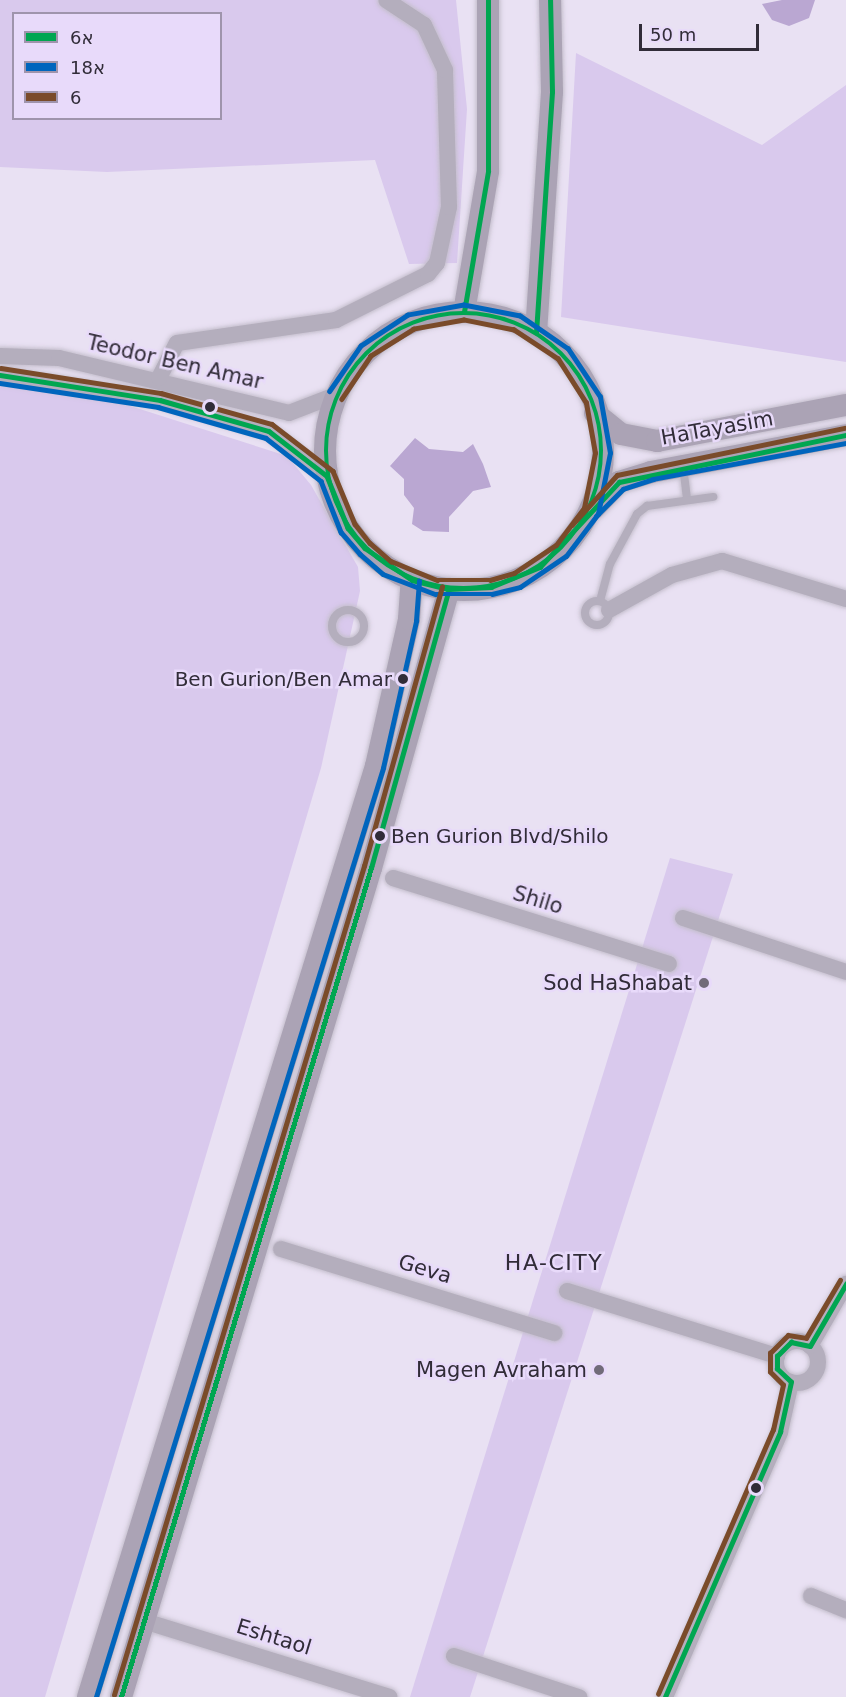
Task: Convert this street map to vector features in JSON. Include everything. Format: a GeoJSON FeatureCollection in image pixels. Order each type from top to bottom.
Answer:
{"type":"FeatureCollection","features":[{"type":"Feature","properties":{"kind":"main road"},"geometry":{"type":"LineString","coordinates":[[464,312],[488,171],[488,0]]}},
{"type":"Feature","properties":{"kind":"main road"},"geometry":{"type":"LineString","coordinates":[[536,333],[552,92],[550,0]]}},
{"type":"Feature","properties":{"kind":"main road"},"geometry":{"type":"LineString","coordinates":[[464,312],[492,315],[536,333],[581,377],[596,413],[602,480],[591,511],[561,551],[540,567],[491,587],[449,589],[412,579],[387,567],[354,535],[327,476],[328,420],[336,395],[360,358],[387,335],[411,322],[464,312]]}},
{"type":"Feature","properties":{"kind":"main road","name":"HaTayasim"},"geometry":{"type":"LineString","coordinates":[[596,413],[621,434],[657,441],[846,405]]}},
{"type":"Feature","properties":{"kind":"main road","name":"HaTayasim"},"geometry":{"type":"LineString","coordinates":[[591,511],[619,483],[683,466],[846,435]]}},
{"type":"Feature","properties":{"kind":"main road"},"geometry":{"type":"LineString","coordinates":[[88,1697],[376,766],[409,619],[412,579]]}},
{"type":"Feature","properties":{"kind":"main road"},"geometry":{"type":"LineString","coordinates":[[121,1697],[368,879],[449,589]]}},
{"type":"Feature","properties":{"kind":"street"},"geometry":{"type":"LineString","coordinates":[[159,378],[177,343],[336,320],[428,274],[437,263],[448,207],[445,70],[424,25],[386,0]]}},
{"type":"Feature","properties":{"kind":"street","name":"Teodor Ben Amar"},"geometry":{"type":"LineString","coordinates":[[0,356],[58,358],[159,378],[289,413],[336,395]]}},
{"type":"Feature","properties":{"kind":"street","name":"Teodor Ben Amar"},"geometry":{"type":"LineString","coordinates":[[0,375],[160,400],[269,431],[327,476]]}},
{"type":"Feature","properties":{"kind":"street"},"geometry":{"type":"LineString","coordinates":[[604,606],[672,575],[722,561],[846,599]]}},
{"type":"Feature","properties":{"kind":"street","name":"Shilo"},"geometry":{"type":"LineString","coordinates":[[393,878],[669,964]]}},
{"type":"Feature","properties":{"kind":"street"},"geometry":{"type":"LineString","coordinates":[[683,918],[846,972]]}},
{"type":"Feature","properties":{"kind":"street","name":"Geva"},"geometry":{"type":"LineString","coordinates":[[281,1249],[554,1333]]}},
{"type":"Feature","properties":{"kind":"street"},"geometry":{"type":"LineString","coordinates":[[810,1346],[846,1284]]}},
{"type":"Feature","properties":{"kind":"street"},"geometry":{"type":"LineString","coordinates":[[567,1291],[777,1356]]}},
{"type":"Feature","properties":{"kind":"street"},"geometry":{"type":"LineString","coordinates":[[791,1342],[810,1346],[817,1358],[815,1372],[805,1381],[790,1382],[777,1369],[777,1356],[791,1342]]}},
{"type":"Feature","properties":{"kind":"street"},"geometry":{"type":"LineString","coordinates":[[665,1697],[780,1432],[790,1382]]}},
{"type":"Feature","properties":{"kind":"street"},"geometry":{"type":"LineString","coordinates":[[811,1596],[846,1610]]}},
{"type":"Feature","properties":{"kind":"street","name":"Eshtaol"},"geometry":{"type":"LineString","coordinates":[[144,1621],[390,1697]]}},
{"type":"Feature","properties":{"kind":"street"},"geometry":{"type":"LineString","coordinates":[[454,1656],[579,1697]]}},
{"type":"Feature","properties":{"kind":"lane"},"geometry":{"type":"LineString","coordinates":[[683,466],[687,500]]}},
{"type":"Feature","properties":{"kind":"lane"},"geometry":{"type":"LineString","coordinates":[[604,606],[610,564],[637,514],[648,506],[713,497]]}},
{"type":"Feature","properties":{"kind":"shaded area"},"geometry":{"type":"Polygon","coordinates":[[[0,0],[456,0],[467,109],[457,263],[409,264],[375,160],[107,172],[0,167],[0,0]]]}},
{"type":"Feature","properties":{"kind":"shaded area"},"geometry":{"type":"Polygon","coordinates":[[[782,0],[815,0],[809,18],[789,26],[772,20],[762,4],[782,0]]]}},
{"type":"Feature","properties":{"kind":"shaded area"},"geometry":{"type":"Polygon","coordinates":[[[576,53],[762,145],[846,85],[846,362],[561,317],[576,53]]]}},
{"type":"Feature","properties":{"kind":"shaded area"},"geometry":{"type":"Polygon","coordinates":[[[0,376],[77,389],[287,456],[311,485],[358,567],[360,591],[321,768],[45,1697],[0,1697],[0,376]]]}},
{"type":"Feature","properties":{"kind":"shaded area"},"geometry":{"type":"Polygon","coordinates":[[[415,438],[429,449],[463,452],[473,444],[483,464],[491,487],[473,491],[449,517],[449,532],[423,531],[412,524],[414,508],[404,495],[404,479],[390,466],[415,438]]]}},
{"type":"Feature","properties":{"kind":"shaded area"},"geometry":{"type":"Polygon","coordinates":[[[670,858],[733,874],[470,1697],[410,1697],[670,858]]]}},
{"type":"Feature","properties":{"kind":"transit line","name":"6א"},"geometry":{"type":"LineString","coordinates":[[464,312],[488,171],[488,0]]}},
{"type":"Feature","properties":{"kind":"transit line","name":"6א"},"geometry":{"type":"LineString","coordinates":[[536,333],[552,92],[550,0]]}},
{"type":"Feature","properties":{"kind":"transit line","name":"18א"},"geometry":{"type":"LineString","coordinates":[[0,383],[158,407],[266,438],[321,481],[341,532],[360,554],[383,574],[435,594],[492,594],[520,587],[566,556],[598,514],[610,453],[600,397],[568,349],[520,316],[464,305],[408,315],[361,346],[330,391]]}},
{"type":"Feature","properties":{"kind":"transit line","name":"6א"},"geometry":{"type":"LineString","coordinates":[[478,313],[517,323],[529,329],[552,344],[571,363],[592,398],[600,424],[602,451],[600,478],[592,504],[579,528],[562,549],[541,566],[517,579],[478,589],[450,589],[411,579],[399,573],[376,558],[357,539],[336,504],[328,478],[326,437],[336,398],[342,386],[357,363],[376,344],[411,323],[437,315],[478,313]]}},
{"type":"Feature","properties":{"kind":"transit line","name":"6"},"geometry":{"type":"LineString","coordinates":[[1,368],[161,393],[272,424],[333,471],[355,524],[370,543],[391,561],[437,580],[490,580],[514,573],[556,545],[584,508],[595,453],[586,403],[558,359],[514,330],[464,320],[414,329],[371,356],[342,399]]}},
{"type":"Feature","properties":{"kind":"transit line","name":"6א"},"geometry":{"type":"LineString","coordinates":[[0,375],[160,400],[269,431],[327,476],[348,528],[365,548],[412,580],[449,589],[491,587],[540,567],[619,482],[846,435]]}},
{"type":"Feature","properties":{"kind":"transit line","name":"6"},"geometry":{"type":"LineString","coordinates":[[572,525],[617,475],[844,428]]}},
{"type":"Feature","properties":{"kind":"transit line","name":"18א"},"geometry":{"type":"LineString","coordinates":[[596,516],[623,489],[653,479],[846,443]]}},
{"type":"Feature","properties":{"kind":"transit line","name":"18א"},"geometry":{"type":"LineString","coordinates":[[96,1697],[383,768],[416,621],[419,581]]}},
{"type":"Feature","properties":{"kind":"transit line","name":"6"},"geometry":{"type":"LineString","coordinates":[[114,1695],[364,866],[442,587]]}},
{"type":"Feature","properties":{"kind":"transit line","name":"6א"},"geometry":{"type":"LineString","coordinates":[[121,1697],[371,868],[449,589]]}},
{"type":"Feature","properties":{"kind":"transit line","name":"6"},"geometry":{"type":"LineString","coordinates":[[658,1694],[773,1430],[783,1385],[770,1372],[770,1353],[788,1335],[806,1338],[840,1280]]}},
{"type":"Feature","properties":{"kind":"transit line","name":"6א"},"geometry":{"type":"LineString","coordinates":[[665,1697],[780,1432],[791,1382],[777,1369],[777,1356],[791,1342],[810,1346],[846,1284]]}},
{"type":"Feature","properties":{"kind":"place","name":"Ben Gurion/Ben Amar"},"geometry":{"type":"Point","coordinates":[403,679]}},
{"type":"Feature","properties":{"kind":"place","name":"Ben Gurion Blvd/Shilo"},"geometry":{"type":"Point","coordinates":[380,836]}},
{"type":"Feature","properties":{"kind":"place","name":"Sod HaShabat"},"geometry":{"type":"Point","coordinates":[704,983]}},
{"type":"Feature","properties":{"kind":"place","name":"Magen Avraham"},"geometry":{"type":"Point","coordinates":[599,1370]}},
{"type":"Feature","properties":{"kind":"district","name":"HA-CITY"},"geometry":{"type":"Point","coordinates":[554,1263]}}]}
